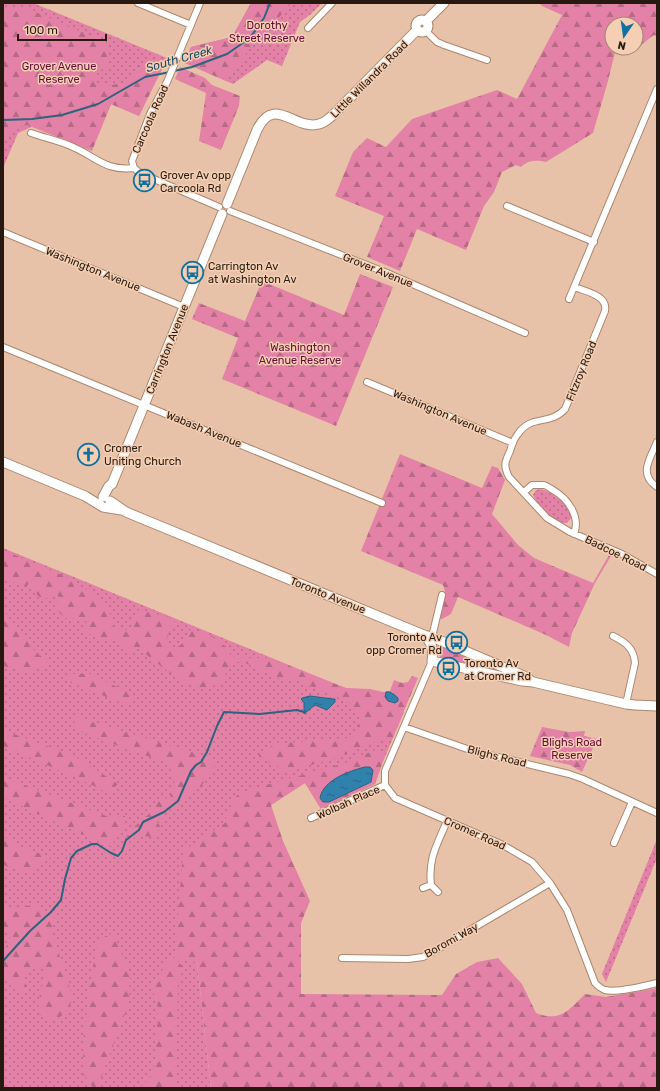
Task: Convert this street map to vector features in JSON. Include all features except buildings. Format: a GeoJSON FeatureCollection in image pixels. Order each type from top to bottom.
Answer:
{"type":"FeatureCollection","features":[{"type":"Feature","properties":{"kind":"street"},"geometry":{"type":"LineString","coordinates":[[138,3],[191,25]]}},
{"type":"Feature","properties":{"kind":"street","name":"Carcoola Road"},"geometry":{"type":"LineString","coordinates":[[134,168],[132,161],[134,154],[150,114],[167,82],[200,3]]}},
{"type":"Feature","properties":{"kind":"street"},"geometry":{"type":"LineString","coordinates":[[308,28],[332,3]]}},
{"type":"Feature","properties":{"kind":"street"},"geometry":{"type":"LineString","coordinates":[[444,3],[426,21],[428,25],[422,30],[437,42],[488,60]]}},
{"type":"Feature","properties":{"kind":"street","name":"Little Willandra Road"},"geometry":{"type":"LineString","coordinates":[[269,116],[274,114],[282,114],[306,124],[319,124],[325,122],[422,30]]}},
{"type":"Feature","properties":{"kind":"street"},"geometry":{"type":"LineString","coordinates":[[570,299],[657,89]]}},
{"type":"Feature","properties":{"kind":"street","name":"Carrington Avenue"},"geometry":{"type":"LineString","coordinates":[[106,501],[113,488],[112,484],[260,122],[269,116]]}},
{"type":"Feature","properties":{"kind":"street","name":"Grover Avenue"},"geometry":{"type":"LineString","coordinates":[[31,133],[74,147],[94,159],[115,168],[134,168],[140,173],[225,209],[387,273],[525,333]]}},
{"type":"Feature","properties":{"kind":"street"},"geometry":{"type":"LineString","coordinates":[[507,206],[594,242]]}},
{"type":"Feature","properties":{"kind":"street","name":"Washington Avenue"},"geometry":{"type":"LineString","coordinates":[[3,232],[184,307]]}},
{"type":"Feature","properties":{"kind":"street","name":"Fitzroy Road"},"geometry":{"type":"LineString","coordinates":[[513,443],[517,434],[529,423],[556,417],[565,409],[605,311],[606,305],[602,299],[575,287]]}},
{"type":"Feature","properties":{"kind":"street","name":"Wabash Avenue"},"geometry":{"type":"LineString","coordinates":[[3,347],[382,503]]}},
{"type":"Feature","properties":{"kind":"street","name":"Washington Avenue"},"geometry":{"type":"LineString","coordinates":[[367,382],[513,443]]}},
{"type":"Feature","properties":{"kind":"street"},"geometry":{"type":"LineString","coordinates":[[657,442],[646,472],[648,478],[657,487]]}},
{"type":"Feature","properties":{"kind":"street","name":"Badcoe Road"},"geometry":{"type":"LineString","coordinates":[[513,443],[504,465],[509,477],[547,518],[574,534],[622,554],[657,574]]}},
{"type":"Feature","properties":{"kind":"street","name":"Toronto Avenue"},"geometry":{"type":"LineString","coordinates":[[3,462],[85,496],[106,501],[122,510],[154,524],[524,676],[533,682]]}},
{"type":"Feature","properties":{"kind":"street","name":"Badcoe Road"},"geometry":{"type":"LineString","coordinates":[[524,492],[532,485],[545,485],[561,495],[572,507],[576,520],[576,529],[574,534]]}},
{"type":"Feature","properties":{"kind":"street"},"geometry":{"type":"LineString","coordinates":[[385,785],[385,771],[432,661],[433,653],[428,636],[442,595]]}},
{"type":"Feature","properties":{"kind":"street"},"geometry":{"type":"LineString","coordinates":[[613,636],[624,641],[631,649],[635,657],[635,664],[626,704]]}},
{"type":"Feature","properties":{"kind":"street","name":"Toronto Avenue"},"geometry":{"type":"LineString","coordinates":[[432,661],[522,681],[533,682],[626,704],[657,706]]}},
{"type":"Feature","properties":{"kind":"street","name":"Blighs Road"},"geometry":{"type":"LineString","coordinates":[[404,727],[473,751],[569,774],[657,813]]}},
{"type":"Feature","properties":{"kind":"street","name":"Wolbah Place"},"geometry":{"type":"LineString","coordinates":[[311,818],[385,785]]}},
{"type":"Feature","properties":{"kind":"street","name":"Cromer Road"},"geometry":{"type":"LineString","coordinates":[[385,785],[395,798],[518,852],[532,862],[550,883],[567,910],[598,987],[605,990],[615,991],[657,983]]}},
{"type":"Feature","properties":{"kind":"street"},"geometry":{"type":"LineString","coordinates":[[614,843],[632,802]]}},
{"type":"Feature","properties":{"kind":"street"},"geometry":{"type":"LineString","coordinates":[[438,892],[431,885],[431,860],[448,821]]}},
{"type":"Feature","properties":{"kind":"street","name":"Boromi Way"},"geometry":{"type":"LineString","coordinates":[[342,958],[408,959],[423,957],[550,883]]}},
{"type":"Feature","properties":{"kind":"street"},"geometry":{"type":"LineString","coordinates":[[423,888],[431,885]]}},
{"type":"Feature","properties":{"kind":"green space","name":"Grover Avenue Reserve"},"geometry":{"type":"Polygon","coordinates":[[[3,3],[33,3],[167,58],[139,116],[111,104],[94,145],[40,123],[18,133],[3,168],[3,3]]]}},
{"type":"Feature","properties":{"kind":"green space","name":"Dorothy Street Reserve"},"geometry":{"type":"Polygon","coordinates":[[[251,3],[322,3],[300,22],[282,66],[267,60],[233,84],[185,63],[191,47],[232,37],[251,3]]]}},
{"type":"Feature","properties":{"kind":"green space"},"geometry":{"type":"Polygon","coordinates":[[[251,3],[291,3],[252,46],[226,81],[185,63],[191,47],[232,37],[251,3]]]}},
{"type":"Feature","properties":{"kind":"green space"},"geometry":{"type":"Polygon","coordinates":[[[539,3],[657,3],[657,36],[654,35],[644,43],[644,16],[604,16],[604,56],[614,56],[593,133],[546,162],[532,161],[521,167],[516,165],[502,172],[494,192],[484,206],[466,250],[417,229],[400,271],[367,257],[384,216],[335,196],[353,152],[367,138],[386,147],[412,119],[497,90],[517,99],[562,15],[542,6],[539,3]]]}},
{"type":"Feature","properties":{"kind":"green space","name":"Grover Avenue Reserve"},"geometry":{"type":"Polygon","coordinates":[[[3,7],[28,9],[106,42],[110,58],[108,66],[98,72],[95,83],[106,86],[123,83],[140,65],[160,61],[162,69],[139,116],[111,104],[92,151],[27,125],[15,128],[6,139],[3,139],[3,7]]]}},
{"type":"Feature","properties":{"kind":"green space"},"geometry":{"type":"Polygon","coordinates":[[[180,67],[205,78],[212,85],[240,96],[239,106],[221,150],[199,141],[206,93],[175,79],[180,67]]]}},
{"type":"Feature","properties":{"kind":"green space","name":"Washington Avenue Reserve"},"geometry":{"type":"Polygon","coordinates":[[[360,274],[393,287],[336,426],[222,379],[238,338],[192,319],[199,303],[245,321],[262,281],[344,315],[360,274]]]}},
{"type":"Feature","properties":{"kind":"green space"},"geometry":{"type":"Polygon","coordinates":[[[400,454],[482,488],[492,466],[498,468],[505,480],[492,514],[518,545],[534,558],[593,583],[609,555],[611,556],[595,583],[572,633],[569,647],[546,635],[458,597],[451,614],[442,619],[439,618],[446,594],[443,585],[361,551],[400,454]]]}},
{"type":"Feature","properties":{"kind":"green space"},"geometry":{"type":"Polygon","coordinates":[[[541,489],[549,492],[567,505],[572,517],[567,523],[557,521],[547,514],[539,504],[533,495],[536,490],[541,489]]]}},
{"type":"Feature","properties":{"kind":"green space"},"geometry":{"type":"Polygon","coordinates":[[[3,548],[404,712],[375,784],[321,809],[305,783],[271,805],[175,957],[197,962],[211,1088],[3,1088],[3,548]]]}},
{"type":"Feature","properties":{"kind":"green space"},"geometry":{"type":"Polygon","coordinates":[[[3,550],[62,575],[105,601],[112,619],[111,626],[130,631],[137,610],[170,617],[177,625],[166,639],[170,649],[179,646],[187,640],[189,630],[211,635],[231,651],[229,657],[269,658],[346,688],[370,689],[383,692],[390,691],[394,680],[402,683],[408,682],[412,676],[418,678],[391,741],[380,740],[336,758],[282,773],[278,766],[259,758],[259,753],[279,742],[285,743],[348,738],[357,730],[360,718],[358,712],[349,702],[296,680],[282,680],[241,661],[230,665],[222,682],[206,689],[182,682],[139,649],[126,652],[113,639],[102,641],[83,630],[87,620],[65,618],[54,607],[60,598],[55,593],[43,600],[33,591],[33,586],[29,583],[26,587],[3,577],[3,550]]]}},
{"type":"Feature","properties":{"kind":"green space"},"geometry":{"type":"Polygon","coordinates":[[[3,610],[38,655],[43,656],[47,660],[46,664],[40,668],[30,671],[3,666],[3,610]]]}},
{"type":"Feature","properties":{"kind":"green space"},"geometry":{"type":"Polygon","coordinates":[[[439,643],[524,678],[441,659],[437,647],[439,643]]]}},
{"type":"Feature","properties":{"kind":"green space"},"geometry":{"type":"Polygon","coordinates":[[[69,674],[90,674],[134,695],[132,703],[119,702],[67,681],[69,674]]]}},
{"type":"Feature","properties":{"kind":"green space"},"geometry":{"type":"Polygon","coordinates":[[[77,717],[214,759],[215,765],[200,788],[192,791],[165,813],[163,818],[157,822],[160,826],[157,833],[159,835],[153,837],[141,836],[134,838],[129,843],[122,857],[119,859],[102,851],[107,849],[116,852],[122,848],[127,836],[133,828],[150,813],[159,799],[170,798],[175,779],[167,762],[134,752],[79,731],[74,722],[77,717]]]}},
{"type":"Feature","properties":{"kind":"green space","name":"Blighs Road Reserve"},"geometry":{"type":"Polygon","coordinates":[[[542,727],[569,732],[585,731],[584,736],[597,739],[582,772],[570,765],[530,756],[542,727]]]}},
{"type":"Feature","properties":{"kind":"green space"},"geometry":{"type":"Polygon","coordinates":[[[3,730],[76,757],[118,784],[108,793],[3,746],[3,730]]]}},
{"type":"Feature","properties":{"kind":"green space"},"geometry":{"type":"Polygon","coordinates":[[[375,750],[386,752],[375,784],[321,809],[305,783],[271,805],[283,841],[310,901],[301,923],[301,994],[442,995],[456,974],[477,962],[498,958],[522,984],[536,1013],[544,1016],[564,1013],[585,994],[606,997],[657,988],[657,1088],[211,1088],[197,962],[175,958],[183,967],[178,988],[176,1088],[135,1088],[142,1086],[152,1075],[156,1053],[158,1006],[151,985],[159,977],[166,963],[175,957],[183,851],[228,821],[224,815],[231,810],[232,802],[236,796],[251,789],[342,764],[375,750]],[[373,772],[329,802],[369,783],[372,780],[373,772]]]}},
{"type":"Feature","properties":{"kind":"green space"},"geometry":{"type":"Polygon","coordinates":[[[3,777],[106,816],[125,816],[124,828],[111,846],[77,832],[3,797],[3,777]]]}},
{"type":"Feature","properties":{"kind":"green space"},"geometry":{"type":"Polygon","coordinates":[[[3,836],[18,846],[51,857],[30,873],[3,865],[3,836]]]}},
{"type":"Feature","properties":{"kind":"green space"},"geometry":{"type":"Polygon","coordinates":[[[657,839],[657,858],[606,982],[602,974],[657,839]]]}},
{"type":"Feature","properties":{"kind":"green space"},"geometry":{"type":"Polygon","coordinates":[[[35,904],[55,918],[51,933],[72,995],[72,1000],[68,1009],[59,1018],[53,1020],[47,1020],[42,1017],[38,1006],[46,973],[46,967],[36,967],[24,976],[28,992],[20,995],[3,978],[3,949],[9,944],[10,934],[3,929],[3,907],[24,907],[35,904]]]}},
{"type":"Feature","properties":{"kind":"green space"},"geometry":{"type":"Polygon","coordinates":[[[113,933],[130,973],[129,1003],[98,1086],[93,1088],[83,1074],[84,1032],[97,940],[113,933]]]}},
{"type":"Feature","properties":{"kind":"water"},"geometry":{"type":"Polygon","coordinates":[[[386,692],[389,692],[398,698],[398,701],[395,703],[388,701],[385,697],[386,692]]]}},
{"type":"Feature","properties":{"kind":"water"},"geometry":{"type":"Polygon","coordinates":[[[310,696],[335,699],[335,702],[327,710],[315,705],[304,714],[304,702],[301,699],[310,696]]]}},
{"type":"Feature","properties":{"kind":"water"},"geometry":{"type":"Polygon","coordinates":[[[370,767],[373,770],[371,782],[329,802],[323,802],[320,798],[322,792],[331,781],[352,771],[370,767]]]}},
{"type":"Feature","properties":{"kind":"waterway","name":"South Creek"},"geometry":{"type":"LineString","coordinates":[[174,71],[192,67],[227,54],[250,38],[264,18],[270,3]]}},
{"type":"Feature","properties":{"kind":"waterway","name":"South Creek"},"geometry":{"type":"LineString","coordinates":[[3,120],[32,119],[62,115],[98,104],[145,77],[170,72]]}},
{"type":"Feature","properties":{"kind":"waterway"},"geometry":{"type":"LineString","coordinates":[[3,961],[61,900],[71,858],[77,851],[92,844],[97,844],[118,856],[122,851],[126,840],[139,830],[143,822],[164,812],[178,801],[191,771],[201,762],[207,752],[224,712],[260,714],[297,710],[304,712]]}},
{"type":"Feature","properties":{"kind":"place","name":"Grover Av opp Carcoola Rd"},"geometry":{"type":"Point","coordinates":[144,181]}},
{"type":"Feature","properties":{"kind":"place","name":"Carrington Av at Washington Av"},"geometry":{"type":"Point","coordinates":[193,272]}},
{"type":"Feature","properties":{"kind":"place","name":"Cromer Uniting Church"},"geometry":{"type":"Point","coordinates":[89,454]}},
{"type":"Feature","properties":{"kind":"place","name":"Toronto Av opp Cromer Rd"},"geometry":{"type":"Point","coordinates":[457,643]}},
{"type":"Feature","properties":{"kind":"place","name":"Toronto Av at Cromer Rd"},"geometry":{"type":"Point","coordinates":[449,669]}}]}
